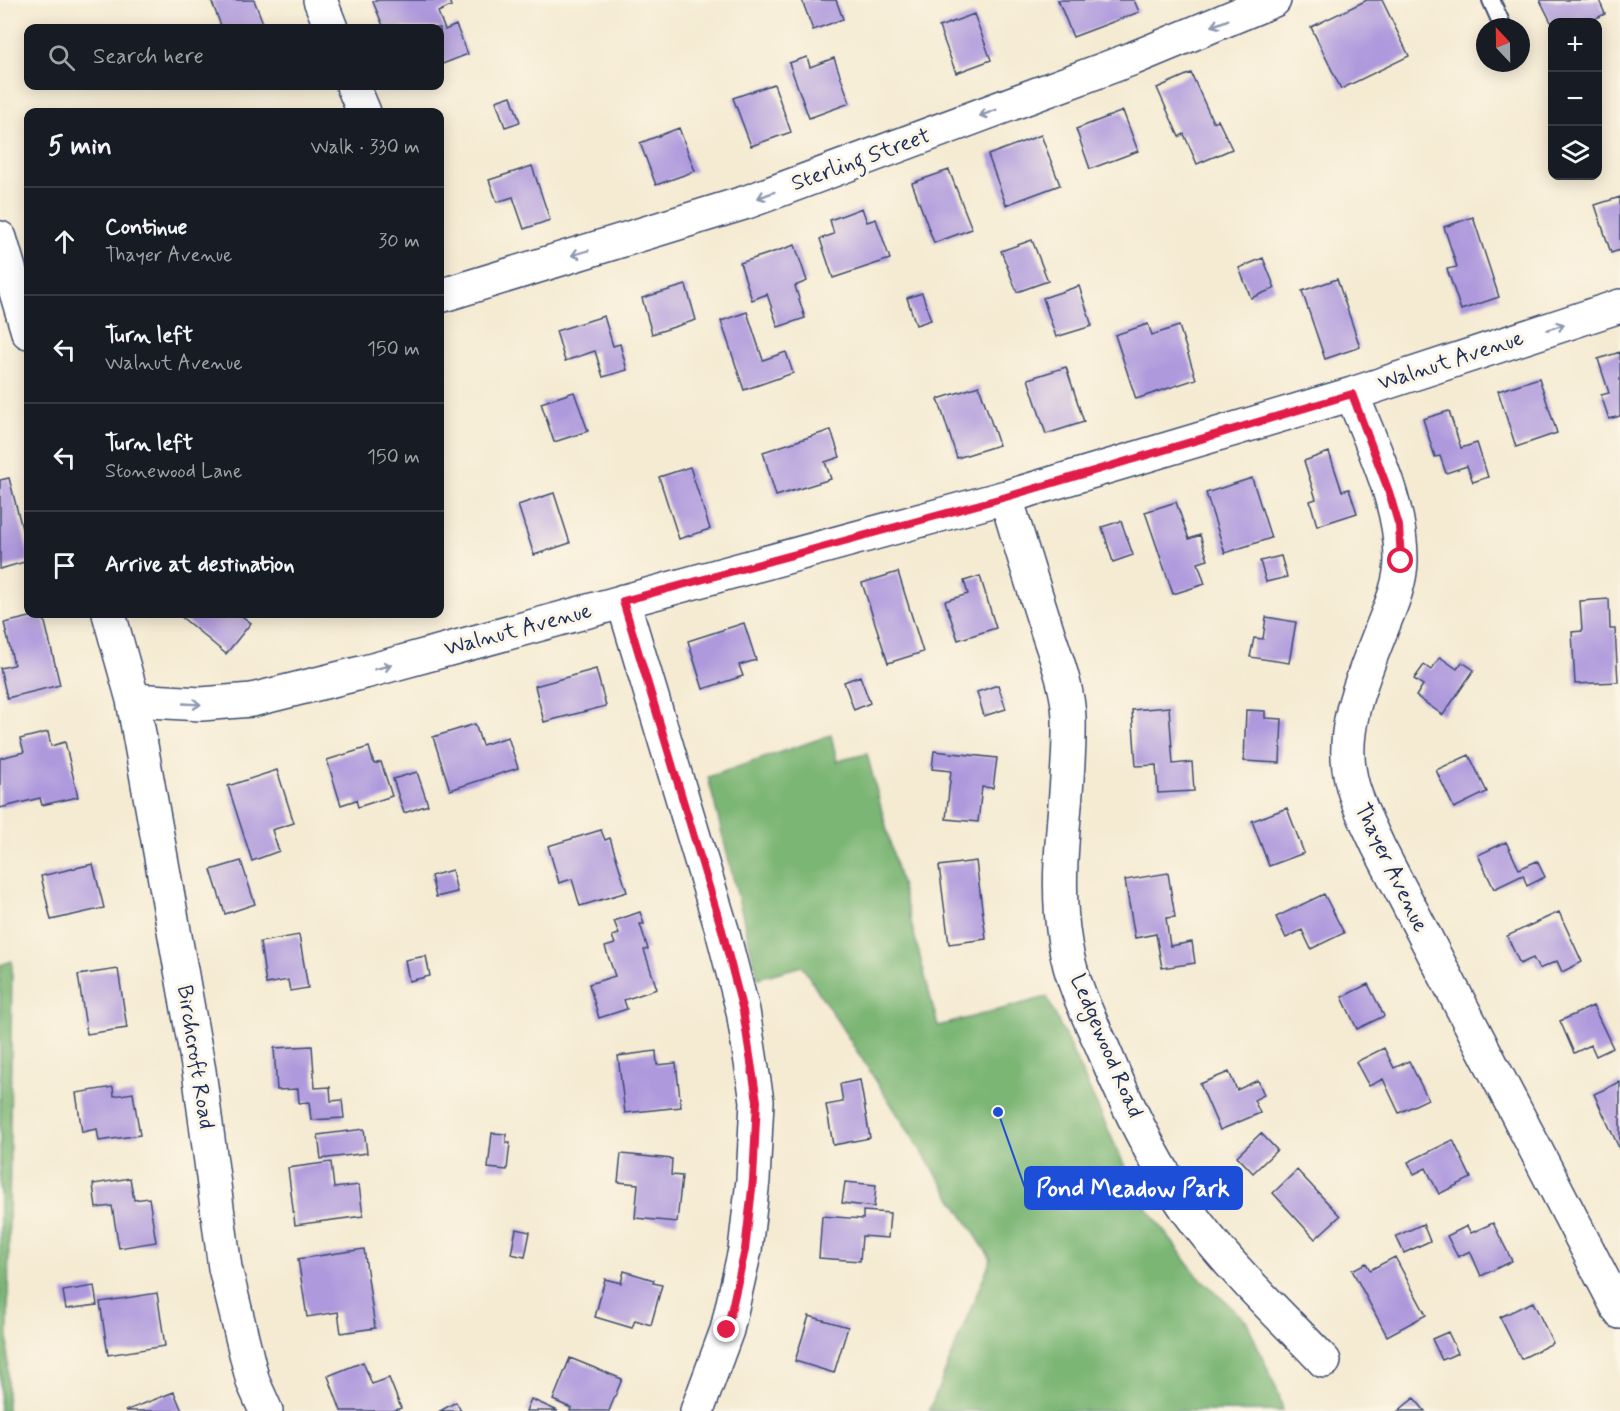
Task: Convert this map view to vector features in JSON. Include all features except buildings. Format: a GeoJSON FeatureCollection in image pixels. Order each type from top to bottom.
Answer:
{"type":"FeatureCollection","features":[{"type":"Feature","properties":{"kind":"street"},"geometry":{"type":"LineString","coordinates":[[320,0],[329,24]]}},
{"type":"Feature","properties":{"kind":"street","name":"Sterling Street"},"geometry":{"type":"LineString","coordinates":[[444,296],[747,202],[1134,58],[1274,0]]}},
{"type":"Feature","properties":{"kind":"street"},"geometry":{"type":"LineString","coordinates":[[355,90],[362,108]]}},
{"type":"Feature","properties":{"kind":"street"},"geometry":{"type":"LineString","coordinates":[[0,238],[24,319]]}},
{"type":"Feature","properties":{"kind":"street","name":"Walnut Avenue"},"geometry":{"type":"LineString","coordinates":[[134,700],[201,704],[252,700],[365,672],[1006,497],[1352,394],[1620,306]]}},
{"type":"Feature","properties":{"kind":"street","name":"Thayer Avenue"},"geometry":{"type":"LineString","coordinates":[[1352,394],[1389,492],[1399,526],[1401,561],[1394,596],[1362,678],[1353,711],[1347,746],[1350,777],[1360,807],[1378,846],[1620,1312]]}},
{"type":"Feature","properties":{"kind":"street","name":"Ledgewood Road"},"geometry":{"type":"LineString","coordinates":[[1006,497],[1061,675],[1069,716],[1059,902],[1065,946],[1083,1004],[1114,1075],[1163,1171],[1196,1221],[1219,1251],[1324,1361]]}},
{"type":"Feature","properties":{"kind":"street"},"geometry":{"type":"LineString","coordinates":[[623,601],[725,941],[743,1011],[757,1101],[753,1180],[745,1250],[727,1330],[697,1411]]}},
{"type":"Feature","properties":{"kind":"street","name":"Birchcroft Road"},"geometry":{"type":"LineString","coordinates":[[110,618],[134,700],[199,1071],[225,1268],[253,1382],[266,1411]]}},
{"type":"Feature","properties":{"kind":"lane"},"geometry":{"type":"LineString","coordinates":[[1491,0],[1499,18]]}},
{"type":"Feature","properties":{"kind":"green space"},"geometry":{"type":"Polygon","coordinates":[[[831,735],[837,761],[867,754],[938,1026],[1047,997],[1139,1197],[1196,1274],[1247,1322],[1279,1395],[1283,1411],[929,1411],[991,1259],[802,966],[758,978],[708,777],[831,735]]]}},
{"type":"Feature","properties":{"kind":"green space"},"geometry":{"type":"Polygon","coordinates":[[[12,961],[7,1411],[0,1411],[0,965],[12,961]]]}},
{"type":"Feature","properties":{"kind":"place","name":"Pond Meadow Park"},"geometry":{"type":"Point","coordinates":[998,1112]}},
{"type":"Feature","properties":{"kind":"route"},"geometry":{"type":"LineString","coordinates":[[727,1330],[745,1250],[753,1180],[757,1101],[743,1011],[722,930],[623,601],[1006,497],[1352,394],[1389,492],[1399,526],[1401,561]]}}]}
